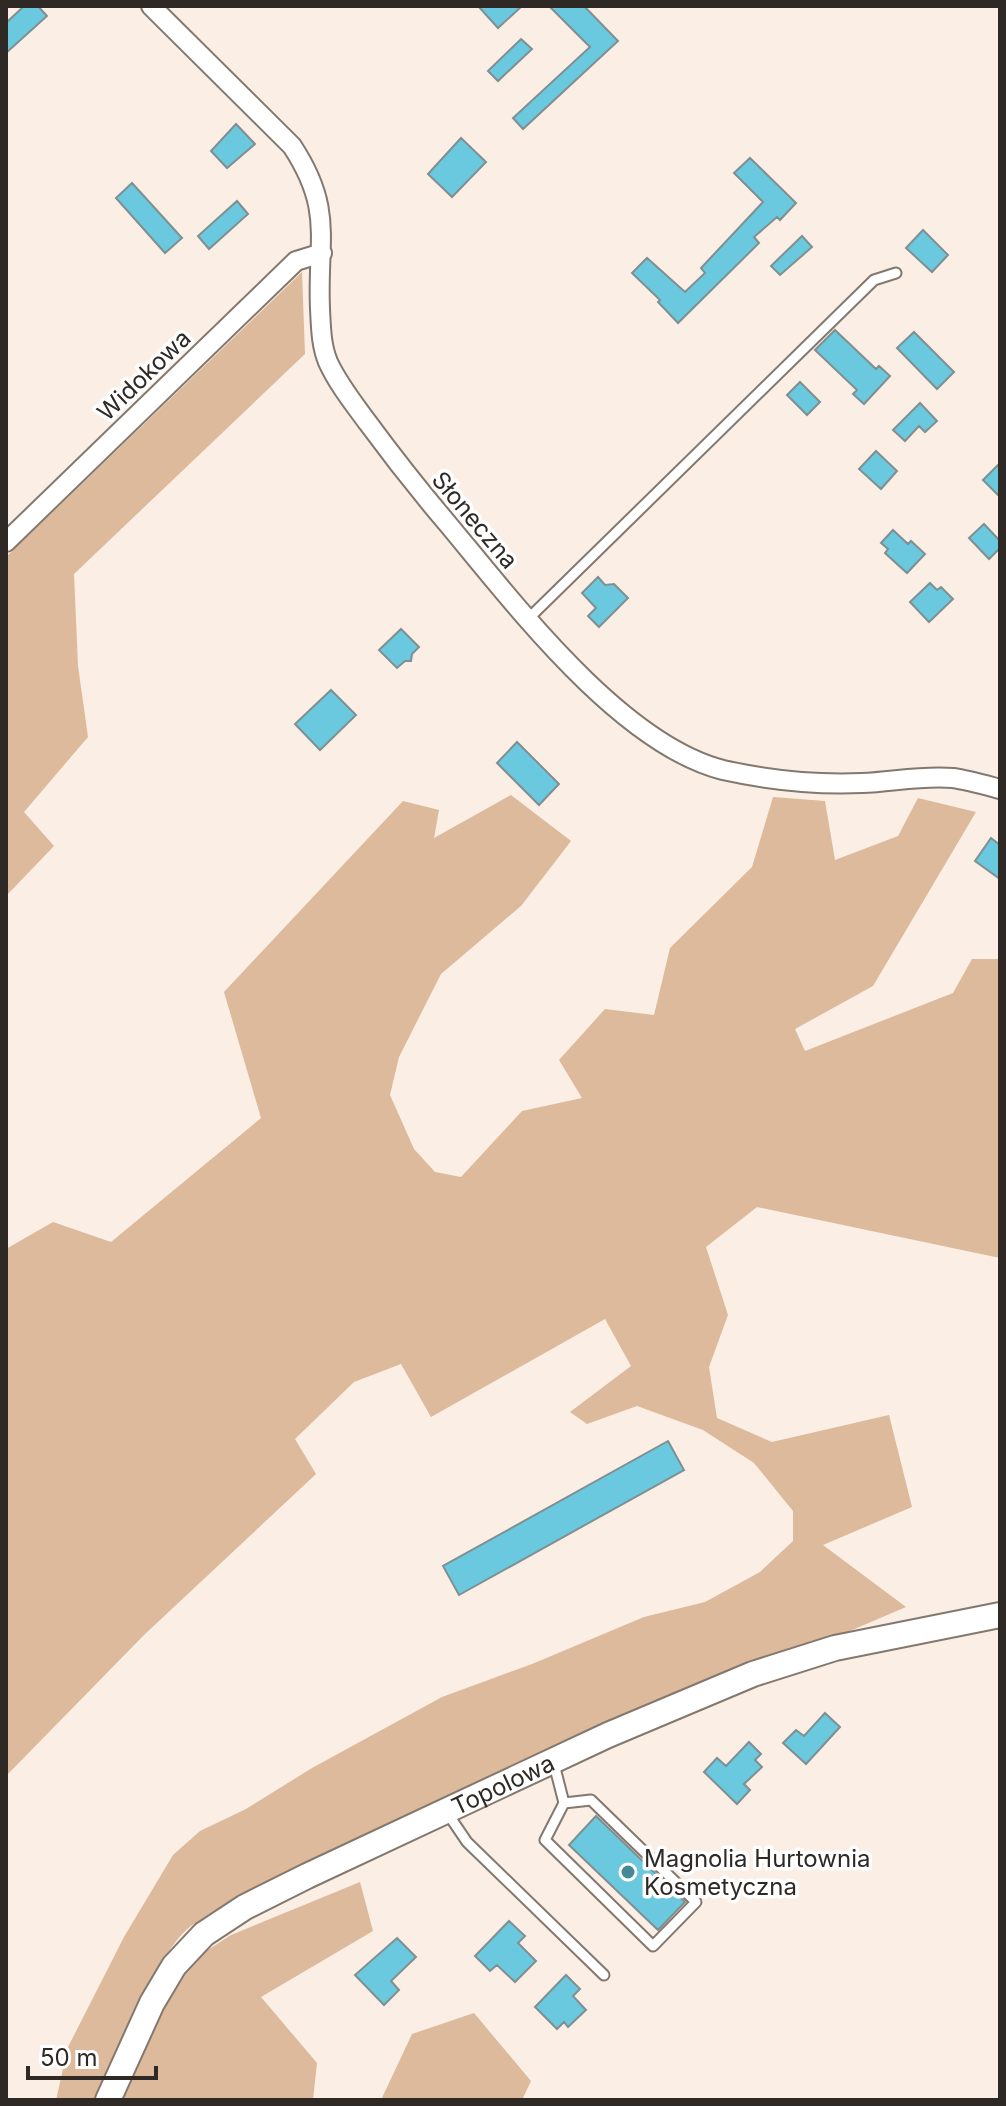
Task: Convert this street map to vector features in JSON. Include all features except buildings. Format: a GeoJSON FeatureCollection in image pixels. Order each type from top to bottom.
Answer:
{"type":"FeatureCollection","features":[{"type":"Feature","properties":{"kind":"street","name":"Słoneczna"},"geometry":{"type":"LineString","coordinates":[[151,6],[292,146],[309,172],[316,190],[322,231],[322,339],[328,362],[343,389],[407,476],[528,619],[605,699],[685,755],[755,777],[860,783],[953,778],[1000,789]]}},
{"type":"Feature","properties":{"kind":"street","name":"Widokowa"},"geometry":{"type":"LineString","coordinates":[[6,542],[296,261],[322,253]]}},
{"type":"Feature","properties":{"kind":"street","name":"Topolowa"},"geometry":{"type":"LineString","coordinates":[[108,2100],[158,1991],[174,1966],[195,1941],[225,1919],[265,1897],[655,1713],[789,1661],[888,1636],[1000,1615]]}},
{"type":"Feature","properties":{"kind":"lane"},"geometry":{"type":"LineString","coordinates":[[528,619],[874,280],[896,273]]}},
{"type":"Feature","properties":{"kind":"lane"},"geometry":{"type":"LineString","coordinates":[[553,1760],[564,1803],[545,1840],[653,1946],[696,1902],[591,1800],[564,1803]]}},
{"type":"Feature","properties":{"kind":"lane"},"geometry":{"type":"LineString","coordinates":[[446,1811],[467,1842],[604,1975]]}},
{"type":"Feature","properties":{"kind":"shaded area"},"geometry":{"type":"Polygon","coordinates":[[[302,272],[305,354],[74,574],[78,666],[88,737],[24,812],[54,846],[6,896],[6,557],[302,272]]]}},
{"type":"Feature","properties":{"kind":"shaded area"},"geometry":{"type":"Polygon","coordinates":[[[511,795],[571,841],[521,906],[441,974],[399,1057],[390,1095],[414,1149],[435,1172],[461,1177],[522,1111],[582,1098],[559,1060],[605,1009],[654,1015],[670,948],[752,867],[773,797],[825,801],[835,860],[898,836],[918,798],[976,812],[873,986],[795,1029],[805,1051],[953,993],[972,959],[1000,959],[1000,1258],[757,1207],[706,1247],[728,1315],[709,1367],[717,1418],[772,1442],[889,1415],[912,1507],[823,1545],[906,1607],[300,1866],[217,1909],[177,1939],[164,1959],[138,2007],[97,2100],[56,2100],[68,2047],[124,1937],[173,1855],[200,1831],[246,1809],[312,1768],[442,1697],[532,1664],[644,1617],[705,1602],[760,1572],[793,1541],[793,1511],[754,1463],[703,1430],[637,1406],[587,1424],[570,1412],[631,1366],[605,1319],[431,1417],[401,1364],[354,1382],[295,1439],[316,1474],[144,1635],[6,1776],[6,1249],[53,1222],[111,1242],[261,1118],[224,992],[403,801],[439,810],[434,838],[511,795]]]}},
{"type":"Feature","properties":{"kind":"shaded area"},"geometry":{"type":"Polygon","coordinates":[[[360,1882],[373,1931],[261,1997],[317,2063],[313,2100],[118,2100],[183,1966],[231,1935],[360,1882]]]}},
{"type":"Feature","properties":{"kind":"shaded area"},"geometry":{"type":"Polygon","coordinates":[[[474,2013],[531,2081],[522,2100],[381,2100],[412,2034],[474,2013]]]}},
{"type":"Feature","properties":{"kind":"place","name":"Magnolia Hurtownia Kosmetyczna"},"geometry":{"type":"Point","coordinates":[628,1872]}}]}
